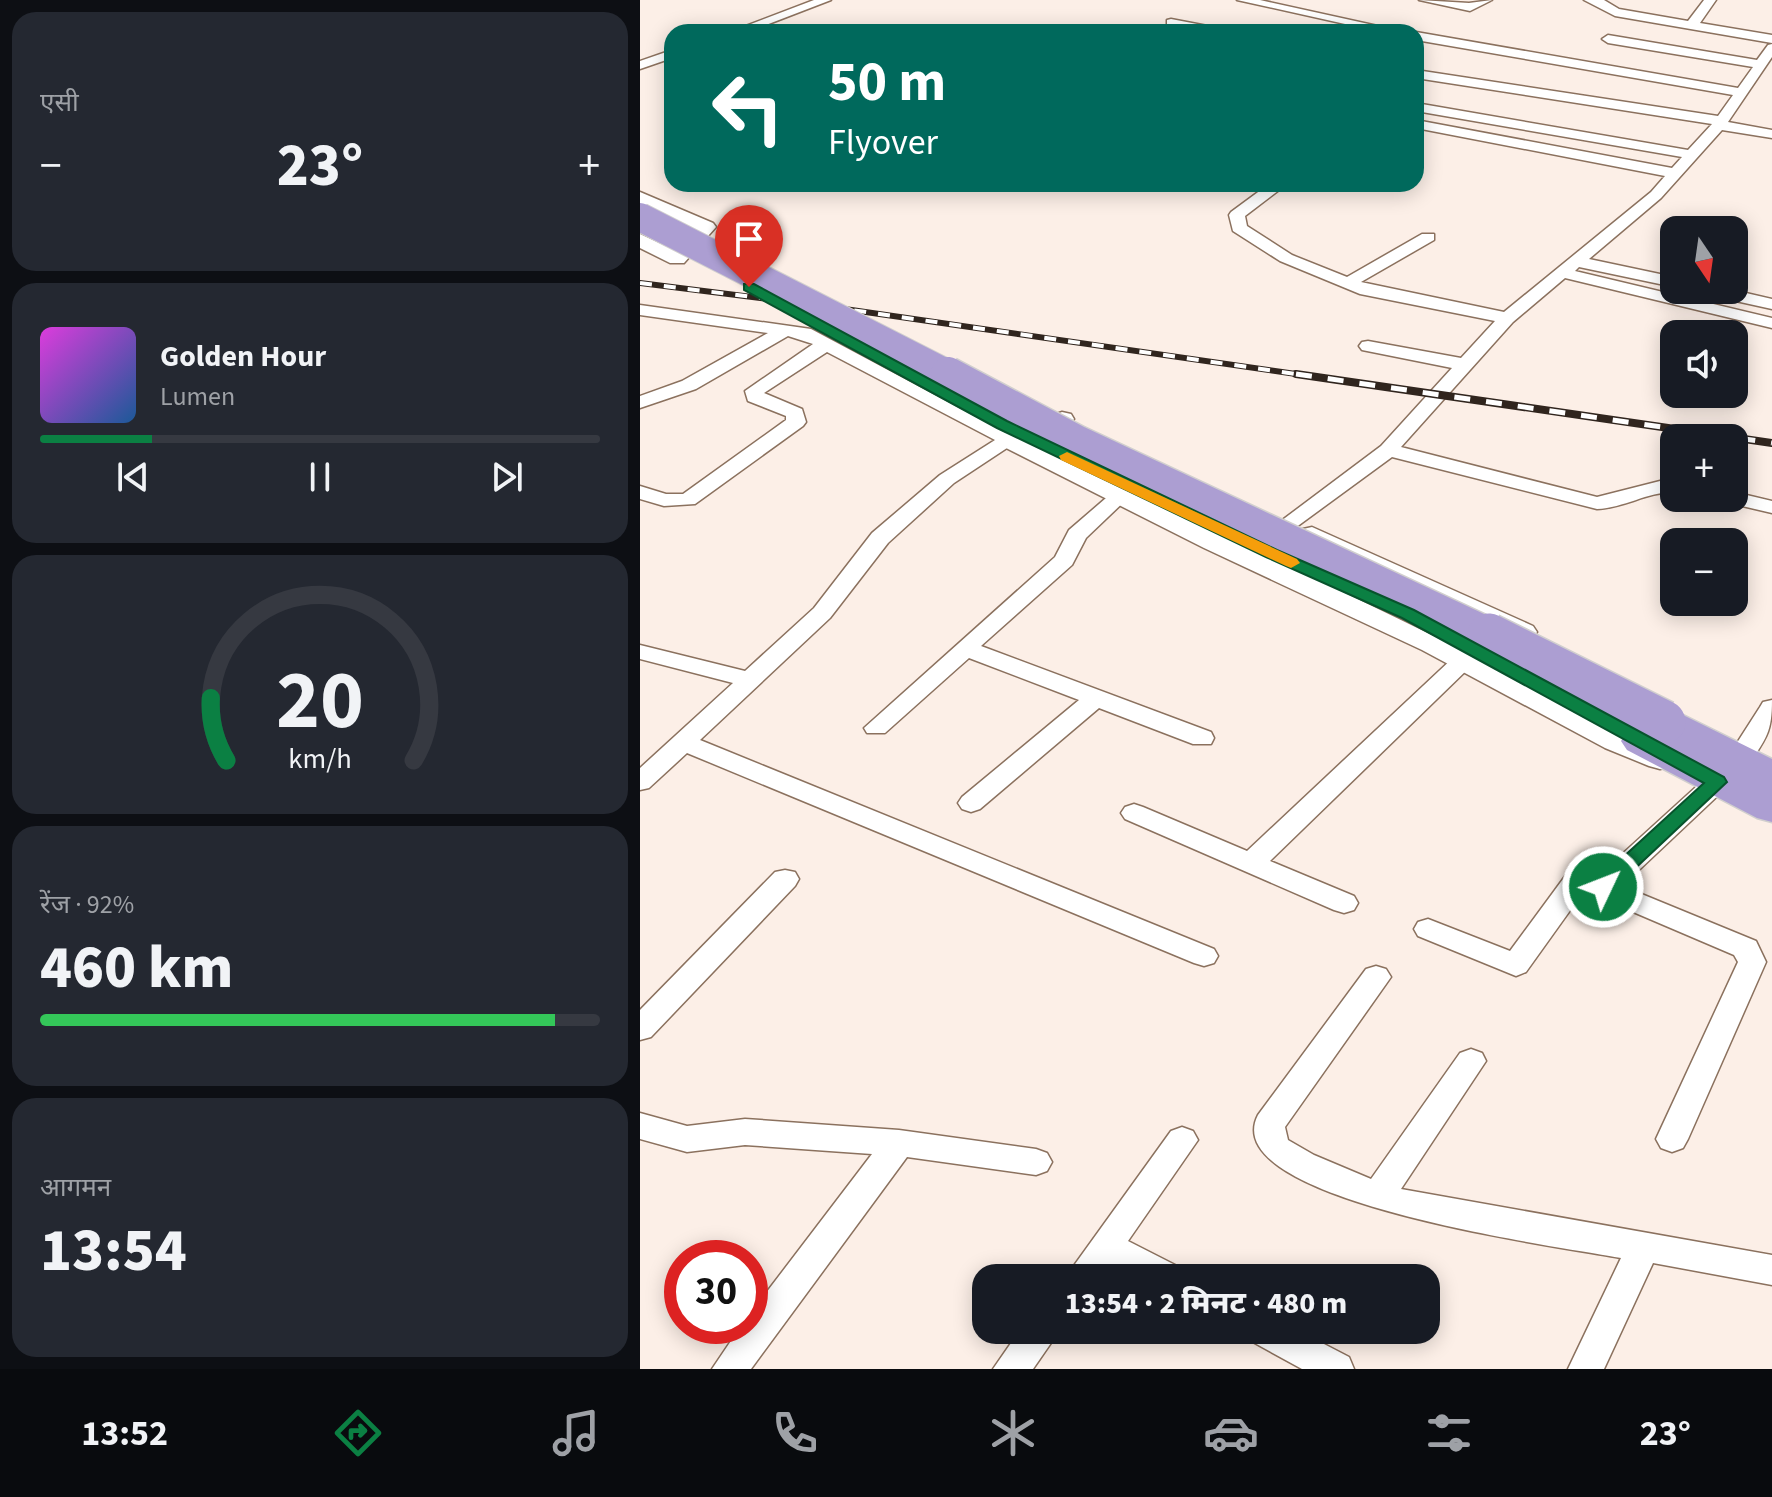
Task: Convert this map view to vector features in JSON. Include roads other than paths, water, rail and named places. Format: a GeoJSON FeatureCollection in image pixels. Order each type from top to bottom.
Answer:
{"type":"FeatureCollection","features":[{"type":"Feature","properties":{"kind":"highway"},"geometry":{"type":"LineString","coordinates":[[640,217],[817,305],[1078,443],[1427,604],[1653,732]]}},
{"type":"Feature","properties":{"kind":"highway"},"geometry":{"type":"LineString","coordinates":[[640,232],[776,301],[1002,425],[1271,554],[1408,614],[1743,772],[1772,808]]}},
{"type":"Feature","properties":{"kind":"street"},"geometry":{"type":"LineString","coordinates":[[758,24],[825,0]]}},
{"type":"Feature","properties":{"kind":"street"},"geometry":{"type":"LineString","coordinates":[[1243,0],[1360,24]]}},
{"type":"Feature","properties":{"kind":"street"},"geometry":{"type":"LineString","coordinates":[[1425,0],[1470,7],[1486,0]]}},
{"type":"Feature","properties":{"kind":"street"},"geometry":{"type":"LineString","coordinates":[[1590,0],[1602,3],[1615,12],[1772,39]]}},
{"type":"Feature","properties":{"kind":"street"},"geometry":{"type":"LineString","coordinates":[[1692,24],[1710,0]]}},
{"type":"Feature","properties":{"kind":"street"},"geometry":{"type":"LineString","coordinates":[[1171,23],[1176,24]]}},
{"type":"Feature","properties":{"kind":"street"},"geometry":{"type":"LineString","coordinates":[[1424,37],[1742,93]]}},
{"type":"Feature","properties":{"kind":"street"},"geometry":{"type":"LineString","coordinates":[[1608,39],[1759,64]]}},
{"type":"Feature","properties":{"kind":"street"},"geometry":{"type":"LineString","coordinates":[[1288,524],[1388,450],[1507,318],[1677,174],[1720,123],[1772,48]]}},
{"type":"Feature","properties":{"kind":"street"},"geometry":{"type":"LineString","coordinates":[[640,65],[664,57]]}},
{"type":"Feature","properties":{"kind":"street"},"geometry":{"type":"LineString","coordinates":[[1424,75],[1772,134]]}},
{"type":"Feature","properties":{"kind":"street"},"geometry":{"type":"LineString","coordinates":[[1424,108],[1693,155]]}},
{"type":"Feature","properties":{"kind":"street"},"geometry":{"type":"LineString","coordinates":[[1424,126],[1677,174]]}},
{"type":"Feature","properties":{"kind":"street"},"geometry":{"type":"LineString","coordinates":[[1268,192],[1237,215],[1239,228],[1286,258],[1388,296],[1507,318]]}},
{"type":"Feature","properties":{"kind":"street"},"geometry":{"type":"LineString","coordinates":[[640,198],[706,227],[677,259],[640,240]]}},
{"type":"Feature","properties":{"kind":"street"},"geometry":{"type":"LineString","coordinates":[[1348,283],[1428,237]]}},
{"type":"Feature","properties":{"kind":"street"},"geometry":{"type":"LineString","coordinates":[[1575,261],[1660,279]]}},
{"type":"Feature","properties":{"kind":"street"},"geometry":{"type":"LineString","coordinates":[[1561,272],[1621,290],[1662,296],[1769,323]]}},
{"type":"Feature","properties":{"kind":"street"},"geometry":{"type":"LineString","coordinates":[[1748,299],[1772,304]]}},
{"type":"Feature","properties":{"kind":"street"},"geometry":{"type":"LineString","coordinates":[[640,310],[805,333],[1120,496],[1463,661],[1616,741],[1743,772]]}},
{"type":"Feature","properties":{"kind":"street"},"geometry":{"type":"LineString","coordinates":[[640,402],[689,385],[786,330]]}},
{"type":"Feature","properties":{"kind":"street"},"geometry":{"type":"LineString","coordinates":[[640,492],[664,500],[688,500],[796,422],[795,413],[755,397],[754,391],[826,344]]}},
{"type":"Feature","properties":{"kind":"street"},"geometry":{"type":"LineString","coordinates":[[1368,346],[1466,365]]}},
{"type":"Feature","properties":{"kind":"street"},"geometry":{"type":"LineString","coordinates":[[950,356],[1059,417],[1508,624],[1681,716],[1743,772]]}},
{"type":"Feature","properties":{"kind":"street"},"geometry":{"type":"LineString","coordinates":[[640,782],[686,743],[822,613],[880,538],[947,479],[1009,440],[1059,417]]}},
{"type":"Feature","properties":{"kind":"street"},"geometry":{"type":"LineString","coordinates":[[1388,450],[1597,503],[1616,502],[1660,485]]}},
{"type":"Feature","properties":{"kind":"street"},"geometry":{"type":"LineString","coordinates":[[876,728],[1064,560],[1077,535],[1120,496]]}},
{"type":"Feature","properties":{"kind":"street"},"geometry":{"type":"LineString","coordinates":[[1748,502],[1772,507]]}},
{"type":"Feature","properties":{"kind":"street"},"geometry":{"type":"LineString","coordinates":[[967,649],[1202,738]]}},
{"type":"Feature","properties":{"kind":"street"},"geometry":{"type":"LineString","coordinates":[[640,652],[751,680]]}},
{"type":"Feature","properties":{"kind":"street"},"geometry":{"type":"LineString","coordinates":[[1253,861],[1463,661]]}},
{"type":"Feature","properties":{"kind":"street"},"geometry":{"type":"LineString","coordinates":[[971,803],[1097,697]]}},
{"type":"Feature","properties":{"kind":"street"},"geometry":{"type":"LineString","coordinates":[[1603,887],[1743,772],[1772,707]]}},
{"type":"Feature","properties":{"kind":"street"},"geometry":{"type":"LineString","coordinates":[[686,743],[1204,956]]}},
{"type":"Feature","properties":{"kind":"street"},"geometry":{"type":"LineString","coordinates":[[1134,813],[1253,861],[1344,903]]}},
{"type":"Feature","properties":{"kind":"street"},"geometry":{"type":"LineString","coordinates":[[640,1029],[785,879]]}},
{"type":"Feature","properties":{"kind":"street"},"geometry":{"type":"LineString","coordinates":[[1428,929],[1516,965],[1576,882],[1582,880],[1740,944],[1752,957],[1672,1139]]}},
{"type":"Feature","properties":{"kind":"street"},"geometry":{"type":"LineString","coordinates":[[1376,977],[1269,1124],[1271,1143],[1286,1156],[1378,1196],[1412,1206],[1772,1270]]}},
{"type":"Feature","properties":{"kind":"street"},"geometry":{"type":"LineString","coordinates":[[1378,1196],[1471,1061]]}},
{"type":"Feature","properties":{"kind":"street"},"geometry":{"type":"LineString","coordinates":[[640,1126],[687,1139],[758,1133],[899,1143],[1036,1162]]}},
{"type":"Feature","properties":{"kind":"street"},"geometry":{"type":"LineString","coordinates":[[1093,1264],[1182,1140]]}},
{"type":"Feature","properties":{"kind":"street"},"geometry":{"type":"LineString","coordinates":[[730,1369],[899,1143]]}},
{"type":"Feature","properties":{"kind":"street"},"geometry":{"type":"LineString","coordinates":[[1107,1246],[1141,1264]]}},
{"type":"Feature","properties":{"kind":"street"},"geometry":{"type":"LineString","coordinates":[[1586,1369],[1644,1246]]}},
{"type":"Feature","properties":{"kind":"street"},"geometry":{"type":"LineString","coordinates":[[1011,1369],[1031,1344]]}},
{"type":"Feature","properties":{"kind":"street"},"geometry":{"type":"LineString","coordinates":[[1290,1344],[1336,1369]]}},
{"type":"Feature","properties":{"kind":"railway"},"geometry":{"type":"LineString","coordinates":[[640,283],[817,305],[1310,376]]}},
{"type":"Feature","properties":{"kind":"railway"},"geometry":{"type":"LineString","coordinates":[[1296,374],[1772,443]]}}]}
